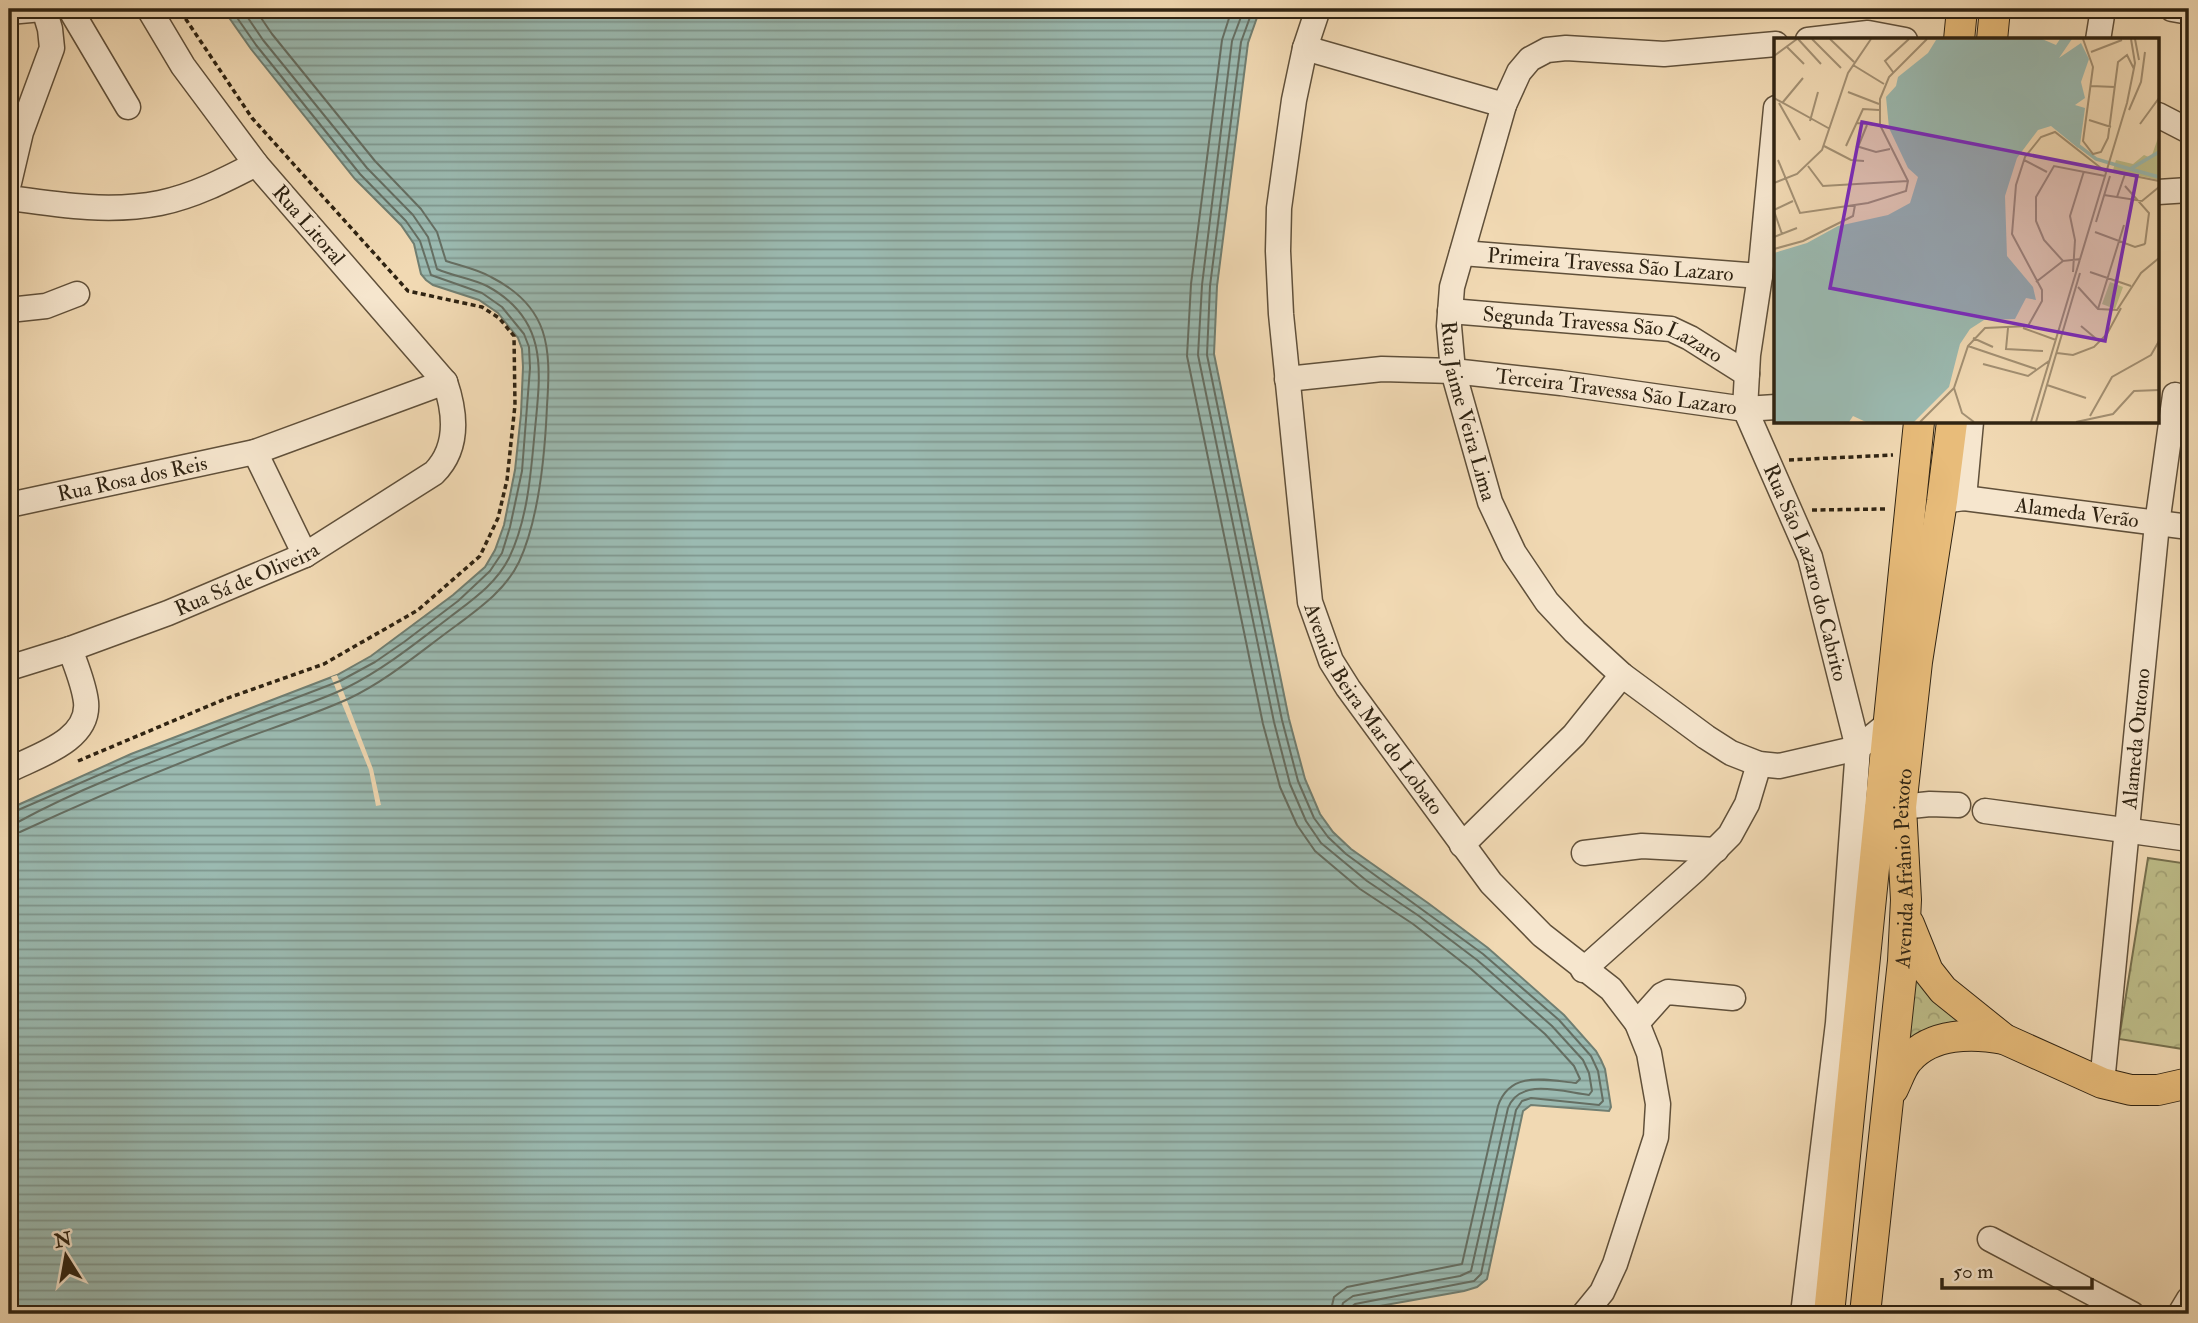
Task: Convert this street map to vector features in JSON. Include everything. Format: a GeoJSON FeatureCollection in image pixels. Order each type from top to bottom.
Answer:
{"type":"FeatureCollection","features":[{"type":"Feature","properties":{"kind":"main road"},"geometry":{"type":"LineString","coordinates":[[1992,38],[1995,9]]}},
{"type":"Feature","properties":{"kind":"main road","name":"Avenida Afrânio Peixoto"},"geometry":{"type":"LineString","coordinates":[[1829,1314],[1919,424]]}},
{"type":"Feature","properties":{"kind":"main road","name":"Avenida Afrânio Peixoto"},"geometry":{"type":"LineString","coordinates":[[1865,1314],[1889,1096],[1905,1008],[1906,900],[1901,807],[1917,662],[1953,499],[1952,424]]}},
{"type":"Feature","properties":{"kind":"main road"},"geometry":{"type":"LineString","coordinates":[[1906,900],[1909,924],[1928,971],[1942,990],[2004,1039],[2102,1083],[2131,1090],[2158,1090],[2189,1083]]}},
{"type":"Feature","properties":{"kind":"main road"},"geometry":{"type":"LineString","coordinates":[[1860,1005],[1905,1008],[1942,990]]}},
{"type":"Feature","properties":{"kind":"main road"},"geometry":{"type":"LineString","coordinates":[[1905,1008],[1924,1046]]}},
{"type":"Feature","properties":{"kind":"main road"},"geometry":{"type":"LineString","coordinates":[[1889,1096],[1907,1060],[1924,1046],[1953,1037],[1975,1035],[2004,1039]]}},
{"type":"Feature","properties":{"kind":"street"},"geometry":{"type":"LineString","coordinates":[[9,12],[43,9],[50,29],[52,48],[21,132],[9,183]]}},
{"type":"Feature","properties":{"kind":"street"},"geometry":{"type":"LineString","coordinates":[[70,9],[128,107]]}},
{"type":"Feature","properties":{"kind":"street","name":"Rua Litoral"},"geometry":{"type":"LineString","coordinates":[[149,9],[183,66],[256,164],[445,382],[452,411],[453,443]]}},
{"type":"Feature","properties":{"kind":"street","name":"Avenida Beira Mar do Lobato"},"geometry":{"type":"LineString","coordinates":[[1318,9],[1305,48],[1290,127],[1279,208],[1278,251],[1287,379],[1310,602],[1331,661],[1462,845],[1508,903],[1583,970],[1611,989],[1637,1023],[1649,1052],[1658,1104],[1657,1137],[1615,1264],[1602,1292],[1584,1314]]}},
{"type":"Feature","properties":{"kind":"street"},"geometry":{"type":"LineString","coordinates":[[2098,38],[2103,9]]}},
{"type":"Feature","properties":{"kind":"street"},"geometry":{"type":"LineString","coordinates":[[2172,9],[2189,12]]}},
{"type":"Feature","properties":{"kind":"street"},"geometry":{"type":"LineString","coordinates":[[1825,38],[1868,33],[1894,38]]}},
{"type":"Feature","properties":{"kind":"street","name":"Rua Jaime Veira Lima"},"geometry":{"type":"LineString","coordinates":[[1774,44],[1664,54],[1566,48],[1547,50],[1530,59],[1519,72],[1504,105],[1452,287],[1452,371],[1490,502],[1514,553],[1547,601],[1575,632],[1622,675],[1706,737],[1731,753],[1759,764],[1779,766],[1858,748],[1889,723]]}},
{"type":"Feature","properties":{"kind":"street"},"geometry":{"type":"LineString","coordinates":[[1305,48],[1504,105]]}},
{"type":"Feature","properties":{"kind":"street"},"geometry":{"type":"LineString","coordinates":[[2160,116],[2189,131]]}},
{"type":"Feature","properties":{"kind":"street","name":"Rua São Lazaro do Cabrito"},"geometry":{"type":"LineString","coordinates":[[1774,129],[1760,276],[1748,355],[1745,409],[1810,557],[1858,748],[1838,1023],[1803,1314]]}},
{"type":"Feature","properties":{"kind":"street"},"geometry":{"type":"LineString","coordinates":[[9,198],[80,208],[157,203],[215,185],[256,164]]}},
{"type":"Feature","properties":{"kind":"street"},"geometry":{"type":"LineString","coordinates":[[2160,192],[2189,190]]}},
{"type":"Feature","properties":{"kind":"street","name":"Primeira Travessa São Lazaro"},"geometry":{"type":"LineString","coordinates":[[1462,253],[1760,276]]}},
{"type":"Feature","properties":{"kind":"street"},"geometry":{"type":"LineString","coordinates":[[9,310],[46,306],[77,294]]}},
{"type":"Feature","properties":{"kind":"street","name":"Segunda Travessa São Lazaro"},"geometry":{"type":"LineString","coordinates":[[1450,311],[1671,329],[1747,374]]}},
{"type":"Feature","properties":{"kind":"street","name":"Terceira Travessa São Lazaro"},"geometry":{"type":"LineString","coordinates":[[1287,379],[1382,369],[1452,371],[1561,383],[1745,409],[1774,407]]}},
{"type":"Feature","properties":{"kind":"street","name":"Rua Rosa dos Reis"},"geometry":{"type":"LineString","coordinates":[[9,505],[255,452],[445,382]]}},
{"type":"Feature","properties":{"kind":"street","name":"Alameda Outono"},"geometry":{"type":"LineString","coordinates":[[2102,1083],[2157,524],[2175,395]]}},
{"type":"Feature","properties":{"kind":"street"},"geometry":{"type":"LineString","coordinates":[[1953,499],[1971,424]]}},
{"type":"Feature","properties":{"kind":"street","name":"Rua Sá de Oliveira"},"geometry":{"type":"LineString","coordinates":[[9,668],[168,613],[305,555],[434,473],[446,462],[453,443]]}},
{"type":"Feature","properties":{"kind":"street"},"geometry":{"type":"LineString","coordinates":[[255,452],[305,555]]}},
{"type":"Feature","properties":{"kind":"street","name":"Alameda Verão"},"geometry":{"type":"LineString","coordinates":[[1953,499],[2189,527]]}},
{"type":"Feature","properties":{"kind":"street"},"geometry":{"type":"LineString","coordinates":[[9,770],[62,743],[81,726],[86,705],[70,649]]}},
{"type":"Feature","properties":{"kind":"street"},"geometry":{"type":"LineString","coordinates":[[1462,845],[1574,735],[1622,675]]}},
{"type":"Feature","properties":{"kind":"street"},"geometry":{"type":"LineString","coordinates":[[1583,970],[1716,850],[1744,812],[1759,764]]}},
{"type":"Feature","properties":{"kind":"street"},"geometry":{"type":"LineString","coordinates":[[1901,807],[1958,805]]}},
{"type":"Feature","properties":{"kind":"street"},"geometry":{"type":"LineString","coordinates":[[1985,811],[2189,839]]}},
{"type":"Feature","properties":{"kind":"street"},"geometry":{"type":"LineString","coordinates":[[1584,853],[1642,846],[1716,850]]}},
{"type":"Feature","properties":{"kind":"street"},"geometry":{"type":"LineString","coordinates":[[1637,1023],[1662,995],[1668,992],[1732,998]]}},
{"type":"Feature","properties":{"kind":"street"},"geometry":{"type":"LineString","coordinates":[[1990,1239],[2132,1314]]}},
{"type":"Feature","properties":{"kind":"street"},"geometry":{"type":"LineString","coordinates":[[2180,1314],[2189,1299]]}},
{"type":"Feature","properties":{"kind":"path"},"geometry":{"type":"LineString","coordinates":[[1769,460],[1916,454]]}},
{"type":"Feature","properties":{"kind":"path"},"geometry":{"type":"LineString","coordinates":[[1789,510],[1910,509]]}},
{"type":"Feature","properties":{"kind":"green space"},"geometry":{"type":"Polygon","coordinates":[[[2148,858],[2189,864],[2189,1050],[2119,1039],[2148,858]]]}},
{"type":"Feature","properties":{"kind":"green space"},"geometry":{"type":"Polygon","coordinates":[[[1908,949],[1965,1019],[1901,1055],[1908,949]]]}},
{"type":"Feature","properties":{"kind":"water"},"geometry":{"type":"Polygon","coordinates":[[[223,9],[1260,9],[1248,43],[1217,286],[1214,354],[1289,719],[1305,779],[1320,814],[1333,832],[1351,849],[1488,948],[1564,1015],[1596,1051],[1605,1069],[1611,1107],[1609,1111],[1531,1105],[1523,1111],[1487,1279],[1477,1287],[1464,1291],[1335,1314],[9,1314],[9,809],[131,754],[337,675],[371,656],[453,595],[485,567],[495,550],[504,525],[515,470],[523,367],[518,338],[498,313],[479,300],[433,285],[426,280],[421,274],[414,244],[401,225],[355,179],[251,49],[223,9]]]}},
{"type":"Feature","properties":{"kind":"pier"},"geometry":{"type":"Polygon","coordinates":[[[337,675],[373,769],[381,805],[376,806],[369,770],[331,677],[337,675]]]}}]}
